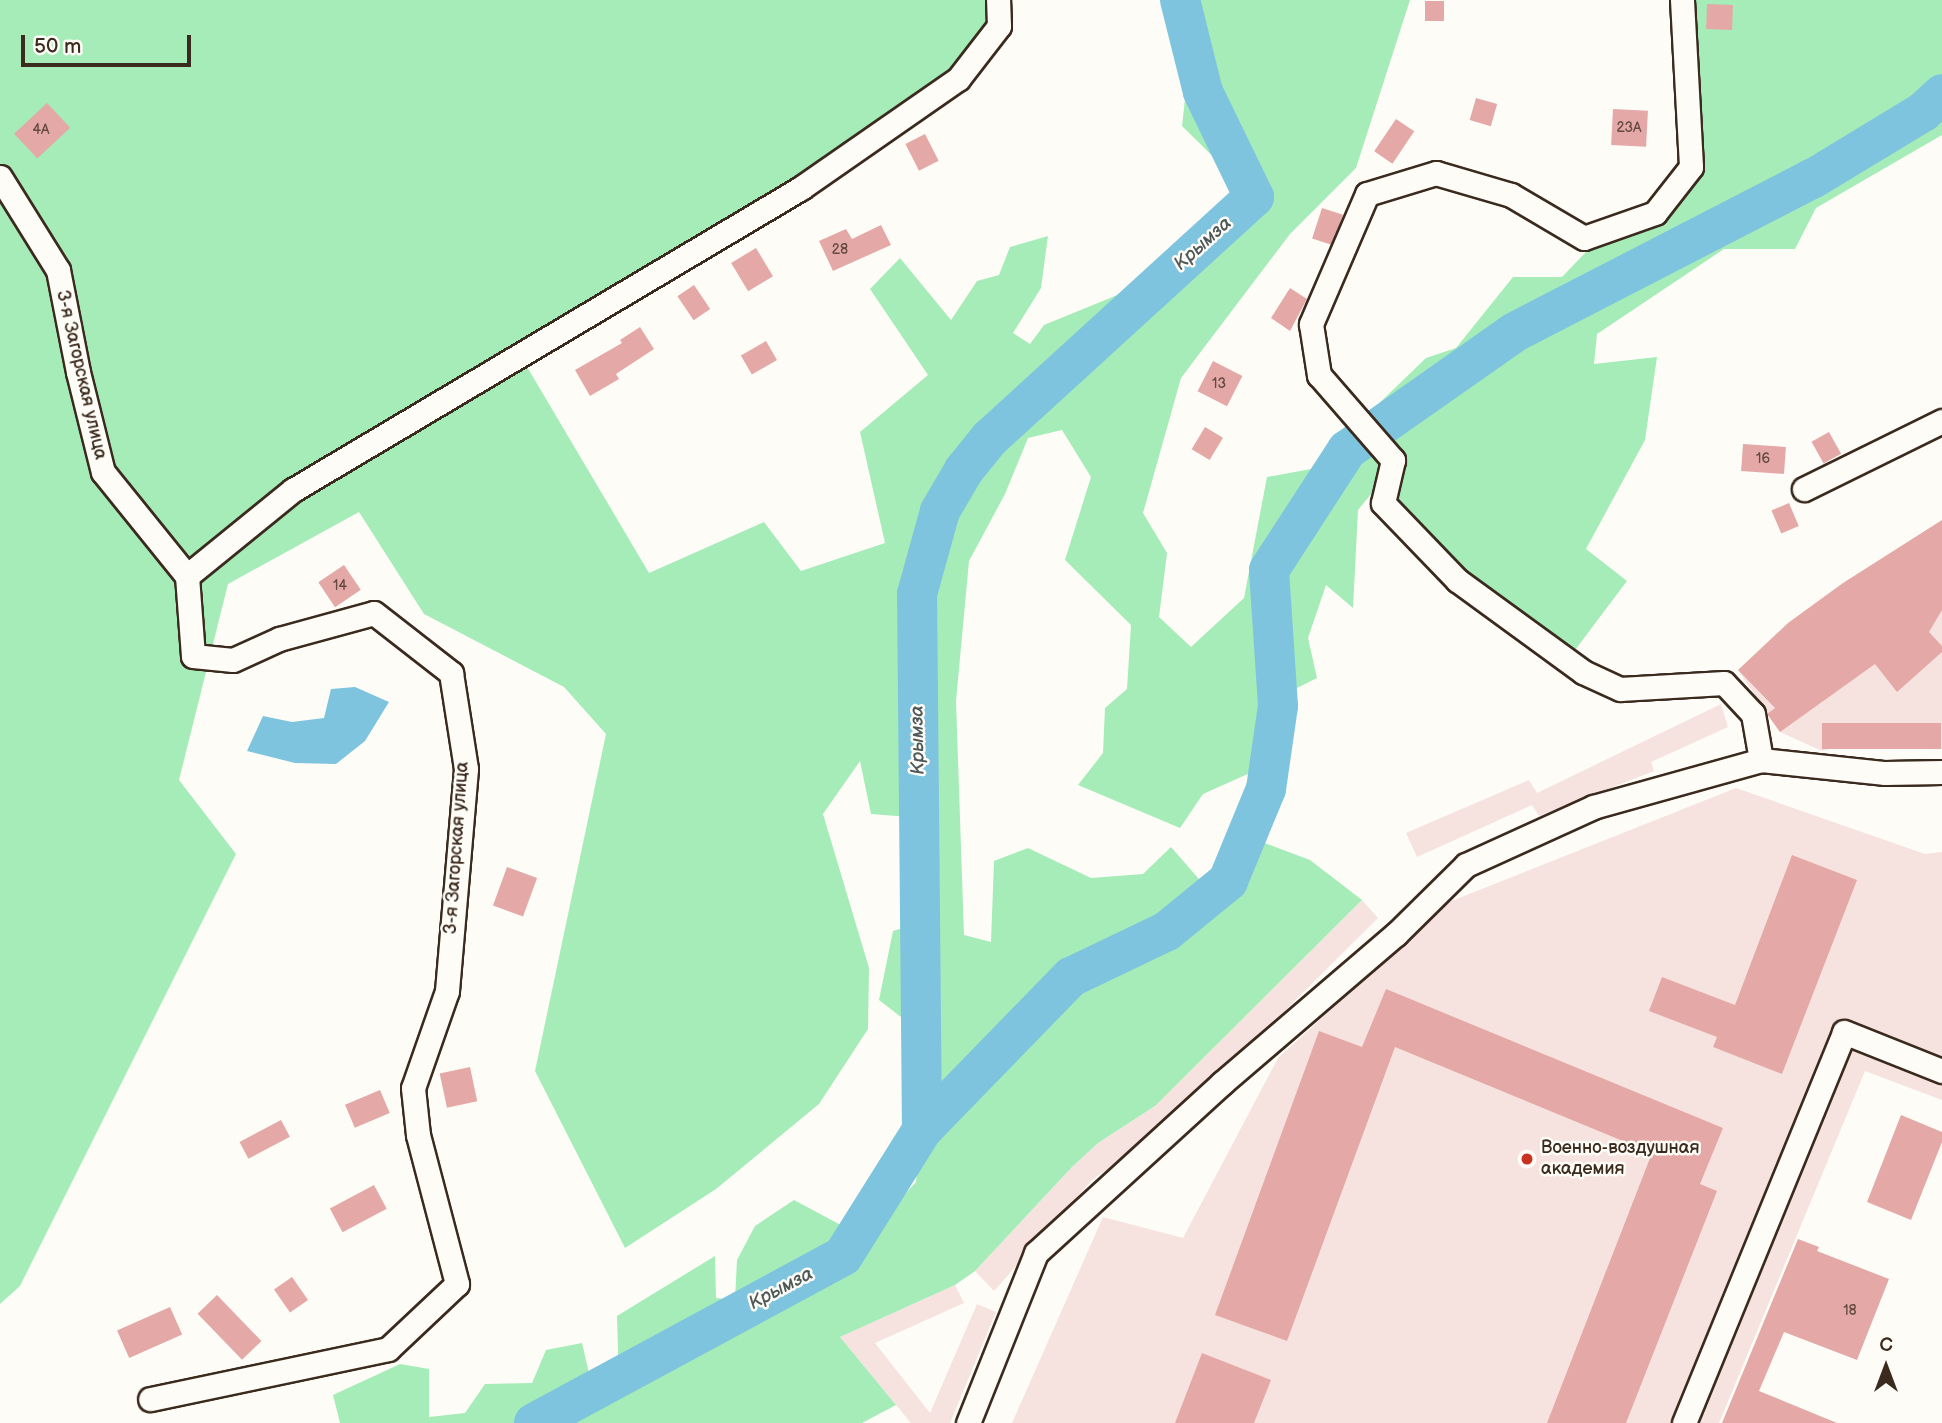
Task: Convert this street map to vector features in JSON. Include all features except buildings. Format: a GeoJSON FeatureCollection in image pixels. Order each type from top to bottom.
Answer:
{"type":"FeatureCollection","features":[{"type":"Feature","properties":{"kind":"street"},"geometry":{"type":"LineString","coordinates":[[187,576],[293,490],[801,188],[958,79],[999,26],[998,0]]}},
{"type":"Feature","properties":{"kind":"street"},"geometry":{"type":"LineString","coordinates":[[1682,0],[1691,167],[1655,213],[1584,238],[1511,195],[1436,173],[1367,194],[1311,324],[1319,375],[1393,460],[1383,503],[1457,580],[1583,671],[1620,689],[1724,682],[1753,714],[1761,760]]}},
{"type":"Feature","properties":{"kind":"street","name":"3-я Загорская улица"},"geometry":{"type":"LineString","coordinates":[[0,177],[58,270],[78,372],[103,472],[187,576],[193,656],[233,660],[279,639],[374,613],[451,673],[466,769],[447,991],[413,1088],[418,1135],[457,1284],[388,1349],[150,1399]]}},
{"type":"Feature","properties":{"kind":"street"},"geometry":{"type":"LineString","coordinates":[[1804,489],[1942,421]]}},
{"type":"Feature","properties":{"kind":"street"},"geometry":{"type":"LineString","coordinates":[[968,1423],[1036,1253],[1222,1083],[1396,934],[1466,865],[1593,807],[1761,760],[1885,773],[1942,772]]}},
{"type":"Feature","properties":{"kind":"street"},"geometry":{"type":"LineString","coordinates":[[1684,1423],[1844,1032],[1942,1071]]}},
{"type":"Feature","properties":{"kind":"shaded area"},"geometry":{"type":"Polygon","coordinates":[[[1942,538],[1942,749],[1872,738],[1822,751],[1780,732],[1738,670],[1942,538]]]}},
{"type":"Feature","properties":{"kind":"shaded area"},"geometry":{"type":"Polygon","coordinates":[[[1721,704],[1728,727],[1651,762],[1654,771],[1539,816],[1532,805],[1417,857],[1406,833],[1529,780],[1537,793],[1721,704]]]}},
{"type":"Feature","properties":{"kind":"shaded area","name":"Военно-воздушная академия"},"geometry":{"type":"Polygon","coordinates":[[[1736,788],[1925,854],[1942,852],[1942,1100],[1865,1071],[1719,1423],[1012,1423],[1103,1217],[1183,1238],[1278,1058],[1449,902],[1736,788]]]}},
{"type":"Feature","properties":{"kind":"shaded area"},"geometry":{"type":"Polygon","coordinates":[[[1362,900],[1378,918],[1165,1130],[1093,1179],[994,1291],[975,1271],[1072,1167],[1098,1143],[1155,1106],[1362,900]]]}},
{"type":"Feature","properties":{"kind":"shaded area"},"geometry":{"type":"Polygon","coordinates":[[[955,1285],[964,1303],[875,1343],[930,1413],[977,1304],[996,1312],[950,1423],[911,1423],[840,1337],[955,1285]]]}},
{"type":"Feature","properties":{"kind":"green space"},"geometry":{"type":"Polygon","coordinates":[[[0,0],[998,0],[999,26],[958,79],[520,355],[649,573],[764,522],[801,571],[885,543],[860,432],[928,375],[870,289],[900,258],[951,320],[977,281],[999,275],[1010,247],[1048,236],[1041,288],[1013,333],[1030,344],[1044,325],[1159,278],[1199,266],[1254,197],[1182,126],[1193,28],[1169,0],[1410,0],[1356,168],[1290,234],[1181,378],[1143,513],[1167,553],[1159,617],[1191,647],[1244,598],[1267,477],[1311,469],[1426,358],[1456,348],[1513,277],[1562,277],[1607,230],[1681,191],[1681,0],[1942,0],[1942,135],[1816,208],[1795,249],[1724,249],[1597,334],[1594,364],[1657,357],[1645,440],[1586,549],[1627,581],[1569,658],[1460,568],[1396,508],[1395,465],[1358,510],[1353,608],[1326,585],[1308,638],[1317,678],[1275,699],[1275,762],[1203,794],[1180,828],[1078,785],[1103,753],[1105,708],[1127,689],[1131,625],[1065,560],[1091,477],[1062,430],[1028,438],[1005,494],[969,561],[956,701],[964,935],[991,942],[994,861],[1028,848],[1091,878],[1143,874],[1171,847],[1205,886],[1254,839],[1310,860],[1362,900],[1155,1106],[1098,1143],[1072,1167],[975,1271],[955,1285],[840,1337],[896,1405],[862,1423],[340,1423],[333,1395],[400,1364],[429,1369],[429,1417],[465,1413],[485,1384],[532,1383],[546,1350],[582,1343],[592,1386],[619,1386],[617,1316],[715,1256],[716,1298],[735,1300],[737,1260],[755,1226],[794,1200],[865,1238],[916,1182],[927,1037],[879,1000],[893,931],[923,922],[935,819],[871,814],[860,761],[823,814],[869,968],[868,1029],[819,1104],[716,1189],[625,1248],[535,1071],[606,734],[564,687],[424,614],[359,512],[228,584],[179,780],[236,854],[20,1286],[0,1304],[0,0]]]}},
{"type":"Feature","properties":{"kind":"water"},"geometry":{"type":"Polygon","coordinates":[[[355,687],[389,702],[365,741],[336,764],[295,763],[247,751],[263,716],[292,722],[324,718],[331,689],[355,687]]]}},
{"type":"Feature","properties":{"kind":"waterway","name":"Крымза"},"geometry":{"type":"LineString","coordinates":[[534,1423],[843,1256],[922,1130],[917,594],[940,511],[964,470],[989,439],[1254,197],[1203,92],[1180,0]]}},
{"type":"Feature","properties":{"kind":"waterway"},"geometry":{"type":"LineString","coordinates":[[922,1130],[1071,977],[1167,931],[1228,881],[1266,789],[1278,706],[1269,570],[1347,450],[1515,332],[1814,178],[1923,112],[1942,94]]}},
{"type":"Feature","properties":{"kind":"place","name":"Военно-воздушная академия"},"geometry":{"type":"Point","coordinates":[1527,1159]}}]}
